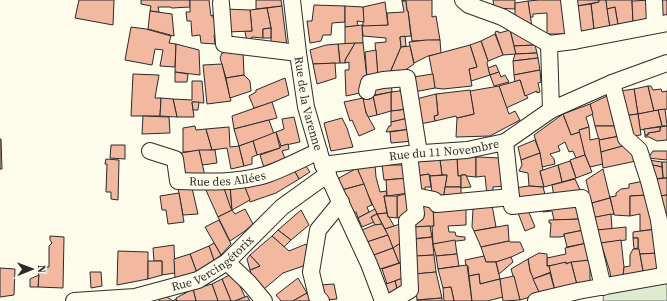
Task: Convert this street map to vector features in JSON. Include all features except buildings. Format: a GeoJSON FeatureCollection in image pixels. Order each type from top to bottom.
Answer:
{"type":"FeatureCollection","features":[{"type":"Feature","properties":{"kind":"street","name":"Rue de la Varenne"},"geometry":{"type":"LineString","coordinates":[[292,0],[306,107],[323,164],[369,264],[383,301]]}},
{"type":"Feature","properties":{"kind":"street"},"geometry":{"type":"LineString","coordinates":[[462,0],[470,5],[502,17],[549,44],[574,41],[661,24],[654,0]]}},
{"type":"Feature","properties":{"kind":"street"},"geometry":{"type":"LineString","coordinates":[[569,0],[574,41]]}},
{"type":"Feature","properties":{"kind":"street"},"geometry":{"type":"LineString","coordinates":[[221,3],[224,44],[298,53]]}},
{"type":"Feature","properties":{"kind":"street"},"geometry":{"type":"LineString","coordinates":[[549,44],[550,110]]}},
{"type":"Feature","properties":{"kind":"street","name":"Rue du 11 Novembre"},"geometry":{"type":"LineString","coordinates":[[323,164],[467,150],[505,142],[550,110],[612,83],[667,62]]}},
{"type":"Feature","properties":{"kind":"street"},"geometry":{"type":"LineString","coordinates":[[367,91],[369,83],[407,78],[414,154],[416,214],[407,222],[410,290],[392,301]]}},
{"type":"Feature","properties":{"kind":"street"},"geometry":{"type":"LineString","coordinates":[[536,301],[603,286],[667,275],[659,220],[649,181],[639,150],[626,138],[612,83]]}},
{"type":"Feature","properties":{"kind":"street"},"geometry":{"type":"LineString","coordinates":[[505,142],[512,206],[582,198],[603,286]]}},
{"type":"Feature","properties":{"kind":"street","name":"Rue des Allées"},"geometry":{"type":"LineString","coordinates":[[150,151],[174,159],[178,181],[231,181],[323,164]]}},
{"type":"Feature","properties":{"kind":"street","name":"Rue Vercingétorix"},"geometry":{"type":"LineString","coordinates":[[74,301],[135,297],[198,280],[227,262],[323,164]]}},
{"type":"Feature","properties":{"kind":"street"},"geometry":{"type":"LineString","coordinates":[[415,196],[434,200],[438,204],[511,197]]}},
{"type":"Feature","properties":{"kind":"street"},"geometry":{"type":"LineString","coordinates":[[321,301],[317,297],[312,272],[318,230],[341,202]]}},
{"type":"Feature","properties":{"kind":"street"},"geometry":{"type":"LineString","coordinates":[[227,262],[249,283],[264,301]]}},
{"type":"Feature","properties":{"kind":"green space"},"geometry":{"type":"Polygon","coordinates":[[[667,282],[667,301],[603,301],[604,290],[667,282]]]}}]}
